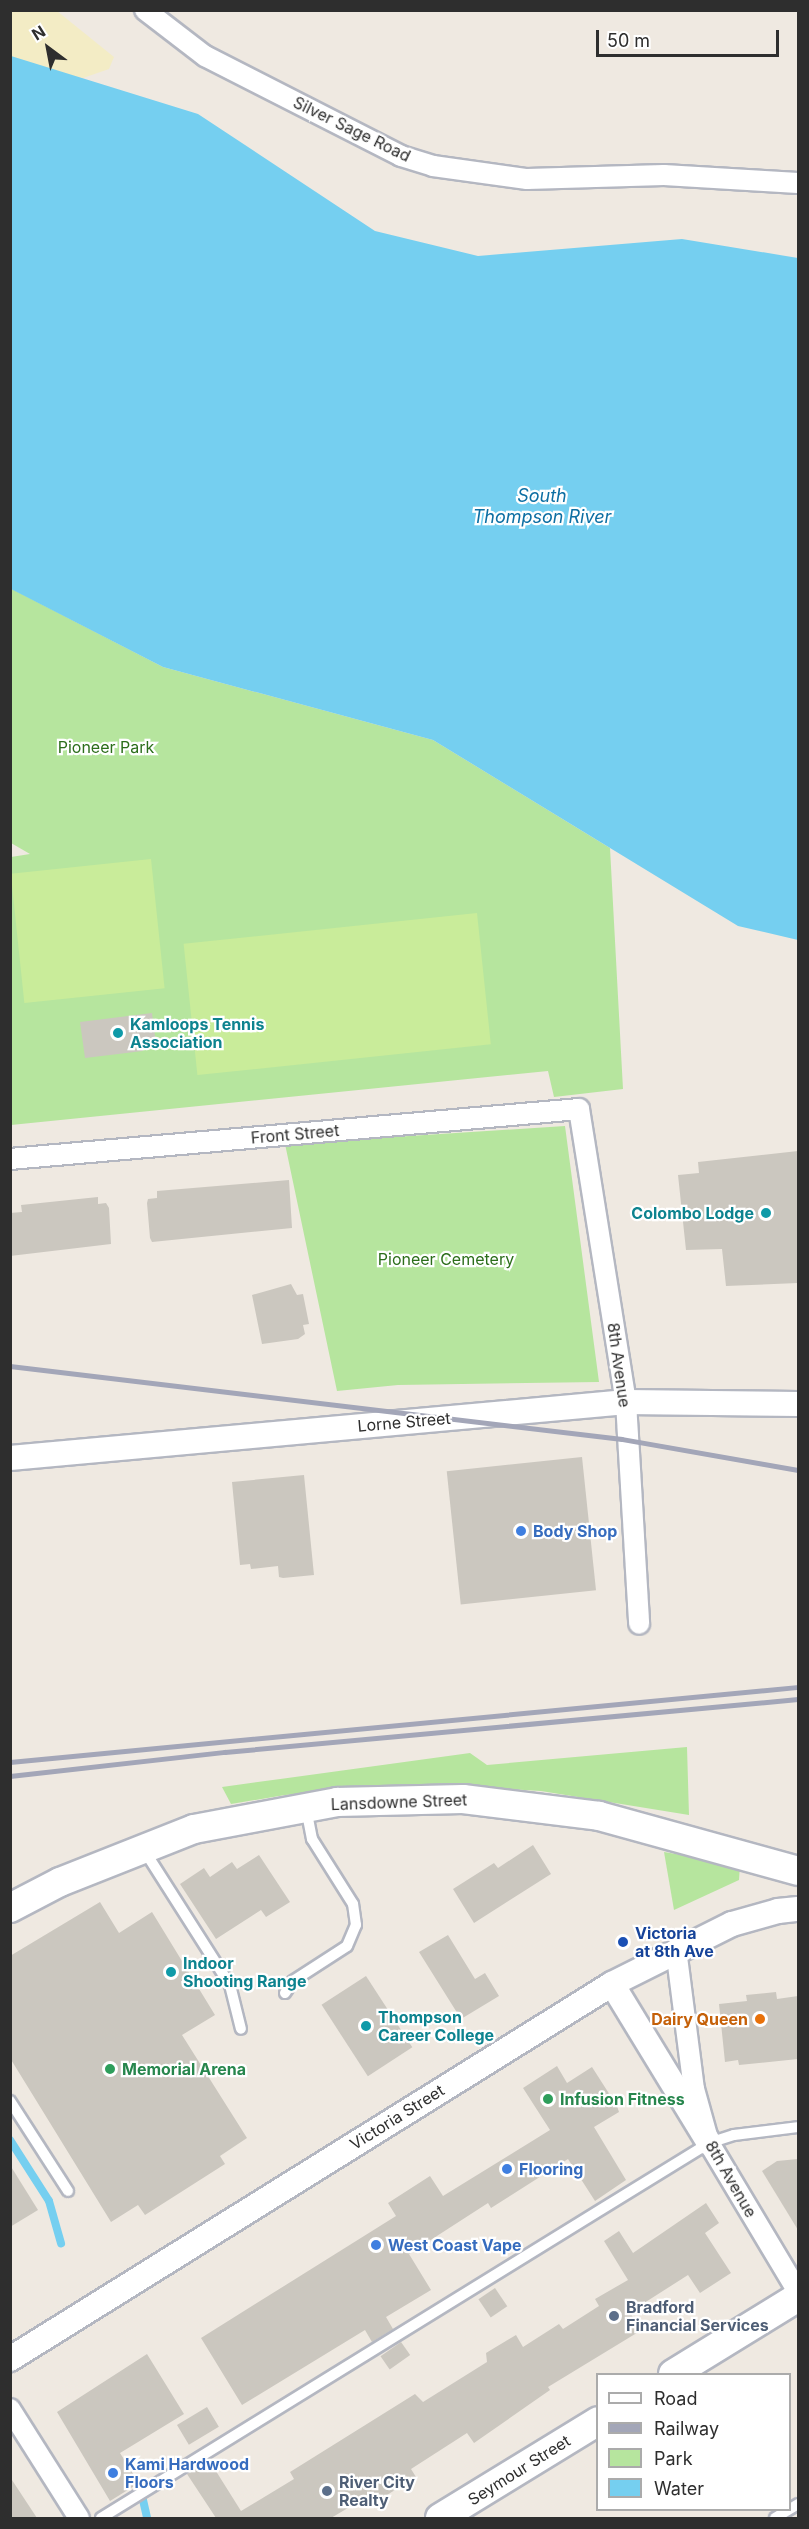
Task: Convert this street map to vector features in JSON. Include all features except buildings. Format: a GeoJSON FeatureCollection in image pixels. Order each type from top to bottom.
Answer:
{"type":"FeatureCollection","features":[{"type":"Feature","properties":{"kind":"main road","name":"Lansdowne Street"},"geometry":{"type":"LineString","coordinates":[[10,1908],[142,1848],[194,1829],[337,1802],[463,1799],[581,1813],[670,1833],[798,1871]]}},
{"type":"Feature","properties":{"kind":"main road"},"geometry":{"type":"LineString","coordinates":[[675,2373],[798,2296]]}},
{"type":"Feature","properties":{"kind":"main road","name":"Seymour Street"},"geometry":{"type":"LineString","coordinates":[[440,2518],[596,2422]]}},
{"type":"Feature","properties":{"kind":"street","name":"Silver Sage Road"},"geometry":{"type":"LineString","coordinates":[[144,10],[204,56],[401,156],[433,166],[527,179],[664,176],[798,183]]}},
{"type":"Feature","properties":{"kind":"street","name":"Front Street"},"geometry":{"type":"LineString","coordinates":[[10,1159],[579,1109]]}},
{"type":"Feature","properties":{"kind":"street","name":"8th Avenue"},"geometry":{"type":"LineString","coordinates":[[579,1109],[626,1402],[639,1624]]}},
{"type":"Feature","properties":{"kind":"street","name":"Lorne Street"},"geometry":{"type":"LineString","coordinates":[[10,1458],[626,1402],[798,1404]]}},
{"type":"Feature","properties":{"kind":"street","name":"Victoria Street"},"geometry":{"type":"LineString","coordinates":[[10,2359],[612,1984],[676,1949],[732,1924],[778,1911],[798,1909]]}},
{"type":"Feature","properties":{"kind":"street","name":"8th Avenue"},"geometry":{"type":"LineString","coordinates":[[676,1949],[692,2079],[709,2143],[798,2292]]}},
{"type":"Feature","properties":{"kind":"street"},"geometry":{"type":"LineString","coordinates":[[612,1984],[709,2143]]}},
{"type":"Feature","properties":{"kind":"street"},"geometry":{"type":"LineString","coordinates":[[10,2409],[79,2518]]}},
{"type":"Feature","properties":{"kind":"lane"},"geometry":{"type":"LineString","coordinates":[[285,1993],[293,1981],[347,1946],[356,1926],[353,1904],[312,1839],[306,1808]]}},
{"type":"Feature","properties":{"kind":"lane"},"geometry":{"type":"LineString","coordinates":[[142,1848],[230,1985],[241,2029]]}},
{"type":"Feature","properties":{"kind":"lane"},"geometry":{"type":"LineString","coordinates":[[10,2101],[68,2191]]}},
{"type":"Feature","properties":{"kind":"lane"},"geometry":{"type":"LineString","coordinates":[[101,2518],[709,2143],[734,2135],[798,2127]]}},
{"type":"Feature","properties":{"kind":"green space","name":"Pioneer Park"},"geometry":{"type":"Polygon","coordinates":[[[10,588],[163,667],[433,740],[610,848],[623,1089],[554,1097],[548,1071],[11,1125],[11,857],[30,854],[11,843],[10,588]]]}},
{"type":"Feature","properties":{"kind":"green space"},"geometry":{"type":"Polygon","coordinates":[[[151,859],[165,988],[24,1003],[11,874],[151,859]]]}},
{"type":"Feature","properties":{"kind":"green space"},"geometry":{"type":"Polygon","coordinates":[[[477,913],[491,1044],[197,1075],[184,944],[477,913]]]}},
{"type":"Feature","properties":{"kind":"green space","name":"Pioneer Cemetery"},"geometry":{"type":"Polygon","coordinates":[[[565,1126],[599,1382],[398,1385],[337,1391],[285,1144],[565,1126]]]}},
{"type":"Feature","properties":{"kind":"green space"},"geometry":{"type":"Polygon","coordinates":[[[687,1747],[689,1815],[541,1791],[426,1784],[285,1795],[231,1804],[222,1787],[470,1753],[487,1765],[687,1747]]]}},
{"type":"Feature","properties":{"kind":"green space"},"geometry":{"type":"Polygon","coordinates":[[[664,1852],[740,1865],[739,1880],[674,1910],[664,1852]]]}},
{"type":"Feature","properties":{"kind":"sand"},"geometry":{"type":"Polygon","coordinates":[[[10,11],[57,11],[114,57],[109,69],[83,78],[11,64],[10,11]]]}},
{"type":"Feature","properties":{"kind":"water","name":"South Thompson River"},"geometry":{"type":"Polygon","coordinates":[[[11,56],[198,114],[375,231],[478,256],[682,239],[798,258],[798,940],[738,926],[433,740],[163,667],[11,589],[11,56]]]}},
{"type":"Feature","properties":{"kind":"waterway"},"geometry":{"type":"LineString","coordinates":[[10,2140],[49,2201],[61,2243]]}},
{"type":"Feature","properties":{"kind":"waterway"},"geometry":{"type":"LineString","coordinates":[[143,2500],[147,2518]]}},
{"type":"Feature","properties":{"kind":"railway"},"geometry":{"type":"LineString","coordinates":[[10,1366],[622,1439],[798,1470]]}},
{"type":"Feature","properties":{"kind":"railway"},"geometry":{"type":"LineString","coordinates":[[10,1762],[798,1687]]}},
{"type":"Feature","properties":{"kind":"railway"},"geometry":{"type":"LineString","coordinates":[[10,1776],[225,1752],[798,1699]]}},
{"type":"Feature","properties":{"kind":"place","name":"Kamloops Tennis Association"},"geometry":{"type":"Point","coordinates":[118,1033]}},
{"type":"Feature","properties":{"kind":"place","name":"Colombo Lodge"},"geometry":{"type":"Point","coordinates":[766,1213]}},
{"type":"Feature","properties":{"kind":"place","name":"Body Shop"},"geometry":{"type":"Point","coordinates":[521,1531]}},
{"type":"Feature","properties":{"kind":"place","name":"Victoria at 8th Ave"},"geometry":{"type":"Point","coordinates":[623,1942]}},
{"type":"Feature","properties":{"kind":"place","name":"Indoor Shooting Range"},"geometry":{"type":"Point","coordinates":[171,1972]}},
{"type":"Feature","properties":{"kind":"place","name":"Dairy Queen"},"geometry":{"type":"Point","coordinates":[760,2019]}},
{"type":"Feature","properties":{"kind":"place","name":"Thompson Career College"},"geometry":{"type":"Point","coordinates":[366,2026]}},
{"type":"Feature","properties":{"kind":"place","name":"Memorial Arena"},"geometry":{"type":"Point","coordinates":[110,2069]}},
{"type":"Feature","properties":{"kind":"place","name":"Infusion Fitness"},"geometry":{"type":"Point","coordinates":[548,2099]}},
{"type":"Feature","properties":{"kind":"place","name":"Flooring"},"geometry":{"type":"Point","coordinates":[507,2169]}},
{"type":"Feature","properties":{"kind":"place","name":"West Coast Vape"},"geometry":{"type":"Point","coordinates":[376,2245]}},
{"type":"Feature","properties":{"kind":"place","name":"Bradford Financial Services"},"geometry":{"type":"Point","coordinates":[614,2316]}},
{"type":"Feature","properties":{"kind":"place","name":"Kami Hardwood Floors"},"geometry":{"type":"Point","coordinates":[113,2473]}},
{"type":"Feature","properties":{"kind":"place","name":"River City Realty"},"geometry":{"type":"Point","coordinates":[327,2491]}}]}
